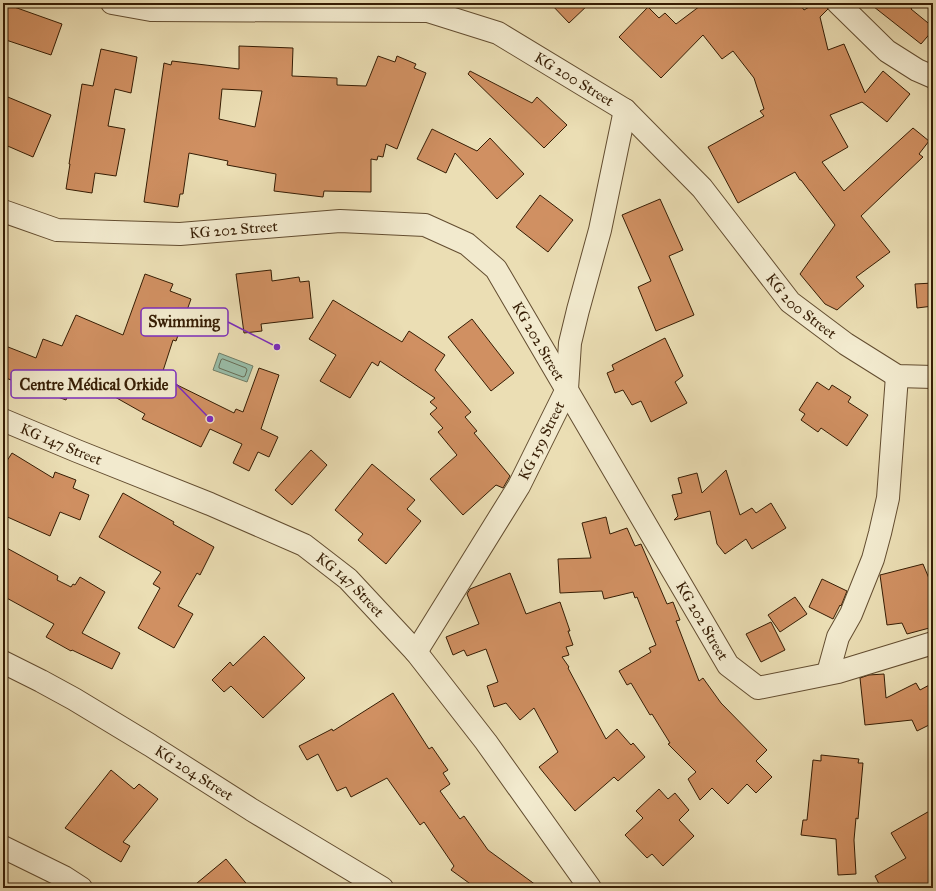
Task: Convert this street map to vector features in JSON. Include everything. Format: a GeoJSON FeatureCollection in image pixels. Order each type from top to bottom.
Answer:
{"type":"FeatureCollection","features":[{"type":"Feature","properties":{"kind":"street","name":"KG 200 Street"},"geometry":{"type":"LineString","coordinates":[[112,3],[151,10],[428,11],[498,33],[625,110],[702,188],[790,302],[846,344],[897,376]]}},
{"type":"Feature","properties":{"kind":"street"},"geometry":{"type":"LineString","coordinates":[[838,3],[886,51],[917,70],[933,77]]}},
{"type":"Feature","properties":{"kind":"street","name":"KG 159 Street"},"geometry":{"type":"LineString","coordinates":[[416,652],[518,486],[567,389],[570,343],[600,230],[625,110]]}},
{"type":"Feature","properties":{"kind":"street","name":"KG 202 Street"},"geometry":{"type":"LineString","coordinates":[[3,211],[57,230],[114,232],[180,234],[340,221],[424,225],[467,244],[496,270],[728,665],[758,688],[838,672],[933,643]]}},
{"type":"Feature","properties":{"kind":"street"},"geometry":{"type":"LineString","coordinates":[[828,673],[838,637],[853,607],[872,559],[880,533],[888,498],[897,376],[933,377]]}},
{"type":"Feature","properties":{"kind":"street","name":"KG 147 Street"},"geometry":{"type":"LineString","coordinates":[[3,420],[210,504],[304,545],[348,579],[416,652],[486,742],[590,888]]}},
{"type":"Feature","properties":{"kind":"street","name":"KG 204 Street"},"geometry":{"type":"LineString","coordinates":[[3,662],[74,699],[252,810],[382,888]]}},
{"type":"Feature","properties":{"kind":"street"},"geometry":{"type":"LineString","coordinates":[[3,847],[81,888]]}},
{"type":"Feature","properties":{"kind":"water"},"geometry":{"type":"Polygon","coordinates":[[[219,353],[253,366],[247,382],[213,370],[219,353]]]}},
{"type":"Feature","properties":{"kind":"building"},"geometry":{"type":"Polygon","coordinates":[[[3,3],[62,24],[51,55],[3,39],[3,3]]]}},
{"type":"Feature","properties":{"kind":"building"},"geometry":{"type":"Polygon","coordinates":[[[550,3],[590,3],[569,23],[550,3]]]}},
{"type":"Feature","properties":{"kind":"building"},"geometry":{"type":"Polygon","coordinates":[[[704,3],[799,3],[804,10],[816,3],[826,3],[828,9],[820,17],[828,50],[844,44],[865,93],[883,71],[910,94],[887,122],[862,102],[830,115],[848,147],[822,162],[844,191],[913,128],[929,141],[919,154],[923,157],[861,216],[890,252],[856,277],[864,286],[837,310],[825,304],[800,274],[835,225],[795,172],[738,203],[708,147],[764,116],[760,111],[764,109],[754,78],[733,51],[722,59],[703,35],[661,78],[619,37],[648,7],[659,18],[665,13],[676,24],[704,3]]]}},
{"type":"Feature","properties":{"kind":"building"},"geometry":{"type":"Polygon","coordinates":[[[869,3],[915,3],[911,9],[933,27],[933,30],[921,44],[869,3]]]}},
{"type":"Feature","properties":{"kind":"building"},"geometry":{"type":"Polygon","coordinates":[[[239,46],[293,48],[292,76],[337,78],[337,85],[366,86],[378,56],[395,62],[397,56],[416,64],[414,68],[426,73],[397,149],[386,144],[383,157],[378,156],[377,160],[371,159],[371,192],[324,191],[323,197],[274,191],[276,174],[227,165],[228,161],[189,153],[183,194],[180,194],[178,207],[144,202],[164,63],[171,65],[172,61],[239,69],[239,46]],[[222,89],[219,119],[255,127],[262,91],[222,89]]]}},
{"type":"Feature","properties":{"kind":"building"},"geometry":{"type":"Polygon","coordinates":[[[101,49],[137,57],[131,93],[115,89],[108,126],[125,129],[116,176],[95,173],[92,193],[66,189],[82,84],[93,86],[101,49]]]}},
{"type":"Feature","properties":{"kind":"building"},"geometry":{"type":"Polygon","coordinates":[[[470,71],[532,103],[537,97],[567,125],[544,148],[468,74],[470,71]]]}},
{"type":"Feature","properties":{"kind":"building"},"geometry":{"type":"Polygon","coordinates":[[[3,95],[51,115],[33,157],[3,144],[3,95]]]}},
{"type":"Feature","properties":{"kind":"building"},"geometry":{"type":"Polygon","coordinates":[[[432,129],[477,151],[490,138],[524,174],[497,199],[455,153],[446,173],[417,159],[432,129]]]}},
{"type":"Feature","properties":{"kind":"building"},"geometry":{"type":"Polygon","coordinates":[[[540,195],[573,220],[548,252],[516,227],[540,195]]]}},
{"type":"Feature","properties":{"kind":"building"},"geometry":{"type":"Polygon","coordinates":[[[660,199],[683,250],[669,256],[694,315],[656,331],[638,287],[651,281],[622,215],[660,199]]]}},
{"type":"Feature","properties":{"kind":"building"},"geometry":{"type":"Polygon","coordinates":[[[271,270],[272,281],[299,277],[300,282],[309,281],[313,318],[261,324],[262,331],[244,333],[236,274],[271,270]]]}},
{"type":"Feature","properties":{"kind":"building"},"geometry":{"type":"Polygon","coordinates":[[[145,274],[173,284],[170,291],[191,299],[176,341],[173,340],[161,377],[234,413],[236,409],[243,412],[259,368],[279,375],[261,429],[278,437],[269,457],[258,452],[249,471],[233,463],[242,444],[210,429],[201,447],[142,419],[145,414],[76,375],[66,400],[3,377],[3,345],[36,358],[43,339],[62,346],[76,315],[123,335],[145,274]]]}},
{"type":"Feature","properties":{"kind":"building"},"geometry":{"type":"Polygon","coordinates":[[[933,283],[933,306],[917,308],[915,284],[933,283]]]}},
{"type":"Feature","properties":{"kind":"building"},"geometry":{"type":"Polygon","coordinates":[[[333,300],[402,342],[409,331],[445,355],[435,370],[471,412],[465,417],[477,431],[474,433],[510,476],[503,488],[496,485],[463,515],[430,479],[457,455],[438,432],[443,428],[430,414],[437,408],[430,402],[435,398],[380,361],[378,366],[372,362],[350,398],[320,381],[336,355],[309,339],[333,300]]]}},
{"type":"Feature","properties":{"kind":"building"},"geometry":{"type":"Polygon","coordinates":[[[472,319],[514,373],[491,391],[448,337],[472,319]]]}},
{"type":"Feature","properties":{"kind":"building"},"geometry":{"type":"Polygon","coordinates":[[[665,338],[683,376],[675,382],[687,403],[651,422],[641,401],[632,405],[623,390],[615,393],[607,373],[614,370],[612,365],[665,338]]]}},
{"type":"Feature","properties":{"kind":"building"},"geometry":{"type":"Polygon","coordinates":[[[817,382],[829,390],[832,385],[851,397],[848,402],[868,415],[847,446],[821,428],[818,432],[801,420],[805,414],[799,410],[817,382]]]}},
{"type":"Feature","properties":{"kind":"building"},"geometry":{"type":"Polygon","coordinates":[[[311,450],[327,465],[292,505],[275,490],[311,450]]]}},
{"type":"Feature","properties":{"kind":"building"},"geometry":{"type":"Polygon","coordinates":[[[12,453],[53,478],[55,472],[76,480],[73,488],[89,495],[80,520],[60,512],[50,536],[3,515],[3,467],[12,453]]]}},
{"type":"Feature","properties":{"kind":"building"},"geometry":{"type":"Polygon","coordinates":[[[372,464],[415,500],[407,509],[421,521],[386,564],[358,540],[363,534],[335,510],[372,464]]]}},
{"type":"Feature","properties":{"kind":"building"},"geometry":{"type":"Polygon","coordinates":[[[726,470],[740,515],[752,508],[756,513],[771,503],[786,528],[752,549],[746,539],[725,554],[717,544],[710,511],[674,520],[678,516],[672,495],[682,493],[678,478],[697,473],[702,493],[726,470]]]}},
{"type":"Feature","properties":{"kind":"building"},"geometry":{"type":"Polygon","coordinates":[[[123,493],[214,547],[200,575],[197,573],[178,606],[193,614],[174,648],[138,628],[160,588],[153,584],[161,572],[99,537],[123,493]]]}},
{"type":"Feature","properties":{"kind":"building"},"geometry":{"type":"Polygon","coordinates":[[[606,517],[610,534],[627,528],[635,546],[641,544],[667,604],[673,602],[680,620],[676,621],[699,681],[703,678],[721,703],[767,750],[756,761],[772,777],[756,793],[747,784],[728,804],[712,788],[700,800],[688,779],[696,772],[668,744],[670,743],[652,714],[650,715],[631,683],[627,685],[619,671],[651,652],[649,648],[656,645],[637,597],[635,598],[633,592],[604,599],[602,591],[560,593],[558,559],[591,558],[582,523],[606,517]]]}},
{"type":"Feature","properties":{"kind":"building"},"geometry":{"type":"Polygon","coordinates":[[[3,546],[58,576],[57,580],[71,587],[73,584],[75,585],[80,577],[105,592],[82,633],[120,653],[112,669],[72,650],[71,651],[46,637],[54,624],[3,596],[3,546]]]}},
{"type":"Feature","properties":{"kind":"building"},"geometry":{"type":"Polygon","coordinates":[[[923,564],[933,588],[933,627],[907,634],[902,623],[887,625],[880,575],[923,564]]]}},
{"type":"Feature","properties":{"kind":"building"},"geometry":{"type":"Polygon","coordinates":[[[510,573],[526,614],[560,602],[573,645],[566,647],[569,655],[562,657],[569,667],[568,668],[606,739],[617,729],[631,745],[633,743],[645,757],[618,781],[614,777],[575,811],[539,767],[558,752],[534,708],[520,720],[506,703],[494,707],[487,686],[498,682],[486,649],[467,656],[464,650],[453,655],[446,637],[479,624],[467,594],[470,589],[510,573]]]}},
{"type":"Feature","properties":{"kind":"building"},"geometry":{"type":"Polygon","coordinates":[[[822,579],[847,591],[841,606],[840,605],[833,619],[809,607],[822,579]]]}},
{"type":"Feature","properties":{"kind":"building"},"geometry":{"type":"Polygon","coordinates":[[[795,597],[807,614],[780,632],[768,615],[795,597]]]}},
{"type":"Feature","properties":{"kind":"building"},"geometry":{"type":"Polygon","coordinates":[[[771,622],[785,650],[761,662],[746,634],[771,622]]]}},
{"type":"Feature","properties":{"kind":"building"},"geometry":{"type":"Polygon","coordinates":[[[264,636],[305,678],[263,718],[231,686],[224,692],[212,680],[230,662],[233,666],[264,636]]]}},
{"type":"Feature","properties":{"kind":"building"},"geometry":{"type":"Polygon","coordinates":[[[884,674],[886,698],[916,683],[920,690],[933,683],[933,723],[917,731],[912,720],[865,725],[860,678],[869,675],[884,674]]]}},
{"type":"Feature","properties":{"kind":"building"},"geometry":{"type":"Polygon","coordinates":[[[393,693],[429,749],[432,747],[448,770],[443,773],[450,784],[440,791],[460,819],[464,816],[488,850],[540,888],[476,888],[451,870],[454,866],[424,822],[420,825],[387,778],[351,797],[346,787],[337,791],[318,754],[307,760],[299,746],[332,729],[333,731],[393,693]]]}},
{"type":"Feature","properties":{"kind":"building"},"geometry":{"type":"Polygon","coordinates":[[[821,755],[859,759],[858,763],[863,763],[858,819],[856,818],[854,840],[856,874],[838,875],[836,839],[801,835],[803,820],[807,820],[813,760],[821,761],[821,755]]]}},
{"type":"Feature","properties":{"kind":"building"},"geometry":{"type":"Polygon","coordinates":[[[111,770],[134,789],[139,784],[158,799],[123,842],[130,846],[121,862],[65,828],[111,770]]]}},
{"type":"Feature","properties":{"kind":"building"},"geometry":{"type":"Polygon","coordinates":[[[659,789],[668,799],[675,793],[689,810],[679,820],[694,836],[663,866],[652,854],[647,858],[625,835],[643,818],[636,811],[659,789]]]}},
{"type":"Feature","properties":{"kind":"building"},"geometry":{"type":"Polygon","coordinates":[[[933,809],[933,888],[881,888],[875,876],[906,858],[891,833],[933,809]]]}},
{"type":"Feature","properties":{"kind":"building"},"geometry":{"type":"Polygon","coordinates":[[[226,859],[250,888],[191,888],[226,859]]]}},
{"type":"Feature","properties":{"kind":"place","name":"Swimming"},"geometry":{"type":"Point","coordinates":[277,347]}},
{"type":"Feature","properties":{"kind":"place","name":"Centre Médical Orkide"},"geometry":{"type":"Point","coordinates":[210,419]}}]}
